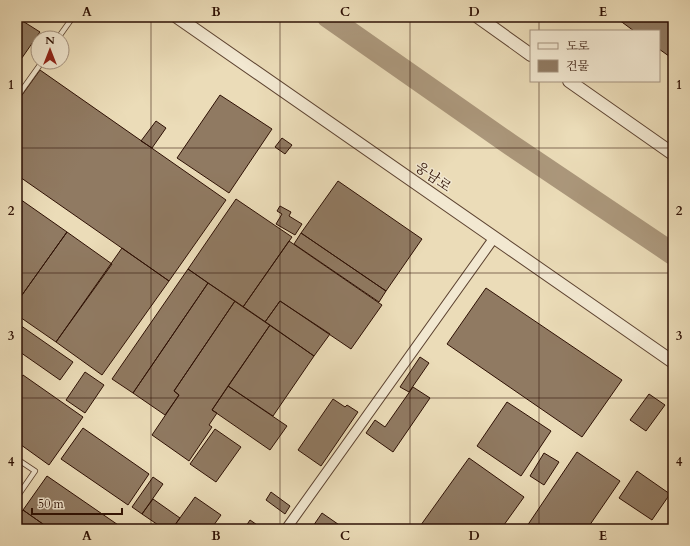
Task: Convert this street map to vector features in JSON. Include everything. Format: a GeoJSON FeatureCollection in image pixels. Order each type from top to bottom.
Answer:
{"type":"FeatureCollection","features":[{"type":"Feature","properties":{"kind":"street","name":"웅남로"},"geometry":{"type":"LineString","coordinates":[[177,17],[673,362]]}},
{"type":"Feature","properties":{"kind":"street"},"geometry":{"type":"LineString","coordinates":[[478,17],[530,53]]}},
{"type":"Feature","properties":{"kind":"street"},"geometry":{"type":"LineString","coordinates":[[570,82],[673,154]]}},
{"type":"Feature","properties":{"kind":"street"},"geometry":{"type":"LineString","coordinates":[[286,529],[494,238]]}},
{"type":"Feature","properties":{"kind":"lane"},"geometry":{"type":"LineString","coordinates":[[64,30],[73,17]]}},
{"type":"Feature","properties":{"kind":"lane"},"geometry":{"type":"LineString","coordinates":[[17,97],[36,70]]}},
{"type":"Feature","properties":{"kind":"lane"},"geometry":{"type":"LineString","coordinates":[[17,459],[34,472],[17,497]]}},
{"type":"Feature","properties":{"kind":"building"},"geometry":{"type":"Polygon","coordinates":[[[615,17],[673,17],[673,59],[660,50],[660,30],[633,30],[615,17]]]}},
{"type":"Feature","properties":{"kind":"building"},"geometry":{"type":"Polygon","coordinates":[[[21,20],[37,30],[30,30],[30,46],[17,65],[17,26],[21,20]]]}},
{"type":"Feature","properties":{"kind":"building"},"geometry":{"type":"Polygon","coordinates":[[[40,70],[226,200],[169,281],[17,175],[17,102],[40,70]]]}},
{"type":"Feature","properties":{"kind":"building"},"geometry":{"type":"Polygon","coordinates":[[[220,95],[272,129],[229,193],[177,158],[220,95]]]}},
{"type":"Feature","properties":{"kind":"building"},"geometry":{"type":"Polygon","coordinates":[[[156,121],[166,128],[152,148],[141,141],[156,121]]]}},
{"type":"Feature","properties":{"kind":"building"},"geometry":{"type":"Polygon","coordinates":[[[282,138],[292,145],[285,154],[275,147],[282,138]]]}},
{"type":"Feature","properties":{"kind":"building"},"geometry":{"type":"Polygon","coordinates":[[[338,181],[422,239],[386,291],[301,233],[338,181]]]}},
{"type":"Feature","properties":{"kind":"building"},"geometry":{"type":"Polygon","coordinates":[[[17,197],[67,232],[17,302],[17,197]]]}},
{"type":"Feature","properties":{"kind":"building"},"geometry":{"type":"Polygon","coordinates":[[[236,199],[292,237],[243,307],[188,269],[236,199]]]}},
{"type":"Feature","properties":{"kind":"building"},"geometry":{"type":"Polygon","coordinates":[[[280,206],[291,212],[289,216],[302,224],[295,235],[276,224],[282,214],[277,211],[280,206]]]}},
{"type":"Feature","properties":{"kind":"building"},"geometry":{"type":"Polygon","coordinates":[[[67,232],[112,264],[56,342],[17,315],[17,302],[67,232]]]}},
{"type":"Feature","properties":{"kind":"building"},"geometry":{"type":"Polygon","coordinates":[[[301,233],[386,291],[379,302],[294,244],[301,233]]]}},
{"type":"Feature","properties":{"kind":"building"},"geometry":{"type":"Polygon","coordinates":[[[289,241],[382,305],[351,349],[280,301],[265,322],[243,307],[289,241]]]}},
{"type":"Feature","properties":{"kind":"building"},"geometry":{"type":"Polygon","coordinates":[[[122,248],[169,281],[102,375],[56,342],[122,248]]]}},
{"type":"Feature","properties":{"kind":"building"},"geometry":{"type":"Polygon","coordinates":[[[188,269],[208,283],[133,393],[112,379],[188,269]]]}},
{"type":"Feature","properties":{"kind":"building"},"geometry":{"type":"Polygon","coordinates":[[[208,283],[235,301],[174,391],[179,395],[165,415],[133,393],[208,283]]]}},
{"type":"Feature","properties":{"kind":"building"},"geometry":{"type":"Polygon","coordinates":[[[486,288],[622,380],[582,437],[447,344],[486,288]]]}},
{"type":"Feature","properties":{"kind":"building"},"geometry":{"type":"Polygon","coordinates":[[[235,301],[270,325],[212,410],[217,413],[209,425],[212,427],[189,461],[152,435],[179,395],[174,391],[235,301]]]}},
{"type":"Feature","properties":{"kind":"building"},"geometry":{"type":"Polygon","coordinates":[[[280,301],[330,334],[314,356],[265,322],[280,301]]]}},
{"type":"Feature","properties":{"kind":"building"},"geometry":{"type":"Polygon","coordinates":[[[17,323],[73,362],[60,380],[17,350],[17,323]]]}},
{"type":"Feature","properties":{"kind":"building"},"geometry":{"type":"Polygon","coordinates":[[[270,325],[314,356],[273,416],[228,386],[270,325]]]}},
{"type":"Feature","properties":{"kind":"building"},"geometry":{"type":"Polygon","coordinates":[[[420,357],[429,363],[409,392],[400,387],[420,357]]]}},
{"type":"Feature","properties":{"kind":"building"},"geometry":{"type":"Polygon","coordinates":[[[85,372],[104,385],[85,413],[66,400],[85,372]]]}},
{"type":"Feature","properties":{"kind":"building"},"geometry":{"type":"Polygon","coordinates":[[[23,375],[83,417],[49,465],[17,442],[17,383],[23,375]]]}},
{"type":"Feature","properties":{"kind":"building"},"geometry":{"type":"Polygon","coordinates":[[[228,386],[287,426],[270,450],[212,410],[228,386]]]}},
{"type":"Feature","properties":{"kind":"building"},"geometry":{"type":"Polygon","coordinates":[[[413,387],[430,398],[393,452],[366,433],[375,420],[385,427],[413,387]]]}},
{"type":"Feature","properties":{"kind":"building"},"geometry":{"type":"Polygon","coordinates":[[[649,394],[665,405],[646,431],[630,420],[649,394]]]}},
{"type":"Feature","properties":{"kind":"building"},"geometry":{"type":"Polygon","coordinates":[[[333,399],[345,407],[347,405],[358,412],[321,466],[298,450],[333,399]]]}},
{"type":"Feature","properties":{"kind":"building"},"geometry":{"type":"Polygon","coordinates":[[[507,402],[551,431],[521,476],[477,446],[507,402]]]}},
{"type":"Feature","properties":{"kind":"building"},"geometry":{"type":"Polygon","coordinates":[[[83,428],[149,474],[128,505],[61,459],[83,428]]]}},
{"type":"Feature","properties":{"kind":"building"},"geometry":{"type":"Polygon","coordinates":[[[215,429],[241,447],[216,482],[190,464],[215,429]]]}},
{"type":"Feature","properties":{"kind":"building"},"geometry":{"type":"Polygon","coordinates":[[[577,452],[620,481],[587,529],[525,529],[577,452]]]}},
{"type":"Feature","properties":{"kind":"building"},"geometry":{"type":"Polygon","coordinates":[[[544,453],[559,462],[544,485],[530,476],[544,453]]]}},
{"type":"Feature","properties":{"kind":"building"},"geometry":{"type":"Polygon","coordinates":[[[469,458],[524,497],[501,529],[418,529],[469,458]]]}},
{"type":"Feature","properties":{"kind":"building"},"geometry":{"type":"Polygon","coordinates":[[[637,471],[670,494],[652,520],[619,498],[637,471]]]}},
{"type":"Feature","properties":{"kind":"building"},"geometry":{"type":"Polygon","coordinates":[[[47,476],[124,529],[50,529],[23,510],[47,476]]]}},
{"type":"Feature","properties":{"kind":"building"},"geometry":{"type":"Polygon","coordinates":[[[153,477],[163,484],[142,514],[132,507],[153,477]]]}},
{"type":"Feature","properties":{"kind":"building"},"geometry":{"type":"Polygon","coordinates":[[[271,492],[290,506],[285,514],[266,500],[271,492]]]}},
{"type":"Feature","properties":{"kind":"building"},"geometry":{"type":"Polygon","coordinates":[[[195,497],[221,515],[211,529],[172,529],[195,497]]]}},
{"type":"Feature","properties":{"kind":"building"},"geometry":{"type":"Polygon","coordinates":[[[153,499],[180,518],[172,529],[164,529],[142,514],[153,499]]]}},
{"type":"Feature","properties":{"kind":"building"},"geometry":{"type":"Polygon","coordinates":[[[23,510],[50,529],[17,529],[17,518],[23,510]]]}},
{"type":"Feature","properties":{"kind":"building"},"geometry":{"type":"Polygon","coordinates":[[[322,513],[345,529],[311,529],[322,513]]]}},
{"type":"Feature","properties":{"kind":"building"},"geometry":{"type":"Polygon","coordinates":[[[250,520],[263,529],[244,529],[250,520]]]}},
{"type":"Feature","properties":{"kind":"waterway"},"geometry":{"type":"LineString","coordinates":[[328,17],[511,145],[673,254]]}}]}
